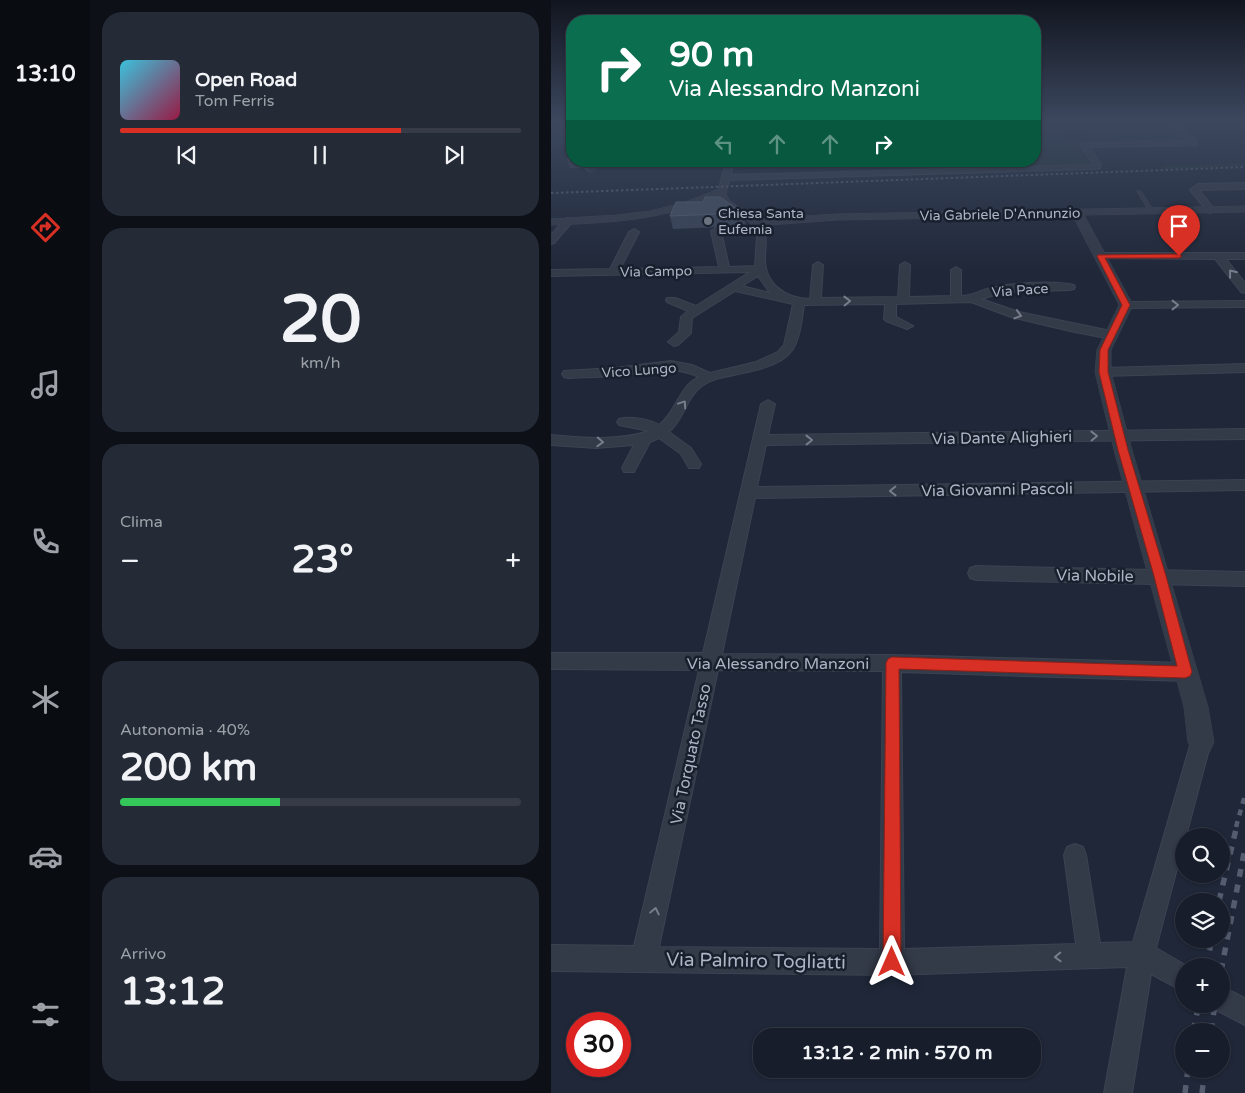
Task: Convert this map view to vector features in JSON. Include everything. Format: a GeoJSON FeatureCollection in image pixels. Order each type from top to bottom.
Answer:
{"type":"FeatureCollection","features":[{"type":"Feature","properties":{"kind":"street"},"geometry":{"type":"LineString","coordinates":[[727,172],[721,194],[725,203],[756,224],[763,235]]}},
{"type":"Feature","properties":{"kind":"street"},"geometry":{"type":"LineString","coordinates":[[725,178],[778,173],[823,172]]}},
{"type":"Feature","properties":{"kind":"street"},"geometry":{"type":"LineString","coordinates":[[1211,210],[1194,190],[1198,187],[1245,186]]}},
{"type":"Feature","properties":{"kind":"street"},"geometry":{"type":"LineString","coordinates":[[551,222],[607,220],[664,212],[684,207],[722,191]]}},
{"type":"Feature","properties":{"kind":"street","name":"Via Gabriele D'Annunzio"},"geometry":{"type":"LineString","coordinates":[[756,224],[837,217],[1245,210]]}},
{"type":"Feature","properties":{"kind":"street"},"geometry":{"type":"LineString","coordinates":[[1077,213],[1126,305]]}},
{"type":"Feature","properties":{"kind":"street"},"geometry":{"type":"LineString","coordinates":[[551,241],[568,221]]}},
{"type":"Feature","properties":{"kind":"street"},"geometry":{"type":"LineString","coordinates":[[773,222],[763,235],[760,264],[765,282],[775,294],[793,301]]}},
{"type":"Feature","properties":{"kind":"street"},"geometry":{"type":"LineString","coordinates":[[716,231],[725,270]]}},
{"type":"Feature","properties":{"kind":"street"},"geometry":{"type":"LineString","coordinates":[[613,272],[634,232]]}},
{"type":"Feature","properties":{"kind":"street"},"geometry":{"type":"LineString","coordinates":[[1100,256],[1245,256]]}},
{"type":"Feature","properties":{"kind":"street"},"geometry":{"type":"LineString","coordinates":[[1218,256],[1245,290]]}},
{"type":"Feature","properties":{"kind":"street"},"geometry":{"type":"LineString","coordinates":[[815,302],[818,265]]}},
{"type":"Feature","properties":{"kind":"street"},"geometry":{"type":"LineString","coordinates":[[905,265],[897,300],[889,319],[907,326]]}},
{"type":"Feature","properties":{"kind":"street"},"geometry":{"type":"LineString","coordinates":[[674,342],[685,333],[687,317],[762,270]]}},
{"type":"Feature","properties":{"kind":"street","name":"Via Campo"},"geometry":{"type":"LineString","coordinates":[[551,273],[762,270]]}},
{"type":"Feature","properties":{"kind":"street"},"geometry":{"type":"LineString","coordinates":[[956,270],[956,299]]}},
{"type":"Feature","properties":{"kind":"street"},"geometry":{"type":"LineString","coordinates":[[735,288],[793,301],[972,299],[1015,315],[1111,336]]}},
{"type":"Feature","properties":{"kind":"street","name":"Via Pace"},"geometry":{"type":"LineString","coordinates":[[972,299],[979,294],[999,289],[1070,288]]}},
{"type":"Feature","properties":{"kind":"street"},"geometry":{"type":"LineString","coordinates":[[671,300],[697,311]]}},
{"type":"Feature","properties":{"kind":"street"},"geometry":{"type":"LineString","coordinates":[[551,440],[637,441],[669,425],[697,383],[708,377],[765,364],[782,355],[790,345],[793,301]]}},
{"type":"Feature","properties":{"kind":"street"},"geometry":{"type":"LineString","coordinates":[[1126,305],[1245,304]]}},
{"type":"Feature","properties":{"kind":"street"},"geometry":{"type":"LineString","coordinates":[[1118,1093],[1142,954],[1201,742],[1196,707],[1103,372],[1104,350],[1126,305]]}},
{"type":"Feature","properties":{"kind":"street","name":"Vico Lungo"},"geometry":{"type":"LineString","coordinates":[[568,374],[615,372],[671,366],[688,368],[708,377]]}},
{"type":"Feature","properties":{"kind":"street"},"geometry":{"type":"LineString","coordinates":[[1103,372],[1245,368]]}},
{"type":"Feature","properties":{"kind":"street","name":"Via Torquato Tasso"},"geometry":{"type":"LineString","coordinates":[[645,959],[768,404]]}},
{"type":"Feature","properties":{"kind":"street"},"geometry":{"type":"LineString","coordinates":[[624,422],[651,426],[651,435],[629,468]]}},
{"type":"Feature","properties":{"kind":"street","name":"Via Dante Alighieri"},"geometry":{"type":"LineString","coordinates":[[760,440],[1245,434]]}},
{"type":"Feature","properties":{"kind":"street"},"geometry":{"type":"LineString","coordinates":[[651,435],[686,451],[694,464]]}},
{"type":"Feature","properties":{"kind":"street","name":"Via Giovanni Pascoli"},"geometry":{"type":"LineString","coordinates":[[749,493],[1245,485]]}},
{"type":"Feature","properties":{"kind":"street","name":"Via Nobile"},"geometry":{"type":"LineString","coordinates":[[976,573],[1245,579]]}},
{"type":"Feature","properties":{"kind":"street","name":"Via Alessandro Manzoni"},"geometry":{"type":"LineString","coordinates":[[551,661],[892,663],[1185,672]]}},
{"type":"Feature","properties":{"kind":"street"},"geometry":{"type":"LineString","coordinates":[[892,663],[892,962]]}},
{"type":"Feature","properties":{"kind":"street"},"geometry":{"type":"LineString","coordinates":[[1075,855],[1090,956]]}},
{"type":"Feature","properties":{"kind":"street"},"geometry":{"type":"LineString","coordinates":[[1142,954],[1175,973]]}},
{"type":"Feature","properties":{"kind":"street","name":"Via Palmiro Togliatti"},"geometry":{"type":"LineString","coordinates":[[551,958],[892,962],[1142,954]]}},
{"type":"Feature","properties":{"kind":"street"},"geometry":{"type":"LineString","coordinates":[[1230,1003],[1245,1012]]}},
{"type":"Feature","properties":{"kind":"lane"},"geometry":{"type":"LineString","coordinates":[[1139,192],[1152,211]]}},
{"type":"Feature","properties":{"kind":"building"},"geometry":{"type":"Polygon","coordinates":[[[705,197],[720,197],[743,213],[670,216],[676,202],[703,202],[705,197]]]}},
{"type":"Feature","properties":{"kind":"railway"},"geometry":{"type":"LineString","coordinates":[[551,193],[1111,172]]}},
{"type":"Feature","properties":{"kind":"railway"},"geometry":{"type":"LineString","coordinates":[[1236,827],[1245,795]]}},
{"type":"Feature","properties":{"kind":"railway"},"geometry":{"type":"LineString","coordinates":[[1221,893],[1237,825]]}},
{"type":"Feature","properties":{"kind":"railway"},"geometry":{"type":"LineString","coordinates":[[1224,958],[1245,848]]}},
{"type":"Feature","properties":{"kind":"railway"},"geometry":{"type":"LineString","coordinates":[[1208,958],[1210,948]]}},
{"type":"Feature","properties":{"kind":"railway"},"geometry":{"type":"LineString","coordinates":[[1195,1023],[1197,1013]]}},
{"type":"Feature","properties":{"kind":"railway"},"geometry":{"type":"LineString","coordinates":[[1212,1023],[1214,1013]]}},
{"type":"Feature","properties":{"kind":"railway"},"geometry":{"type":"LineString","coordinates":[[1185,1093],[1187,1078]]}},
{"type":"Feature","properties":{"kind":"railway"},"geometry":{"type":"LineString","coordinates":[[1202,1093],[1204,1078]]}},
{"type":"Feature","properties":{"kind":"place","name":"Chiesa Santa Eufemia"},"geometry":{"type":"Point","coordinates":[708,221]}},
{"type":"Feature","properties":{"kind":"route"},"geometry":{"type":"LineString","coordinates":[[892,962],[892,663],[1185,672],[1103,372],[1104,350],[1126,305],[1100,256],[1179,256]]}}]}
